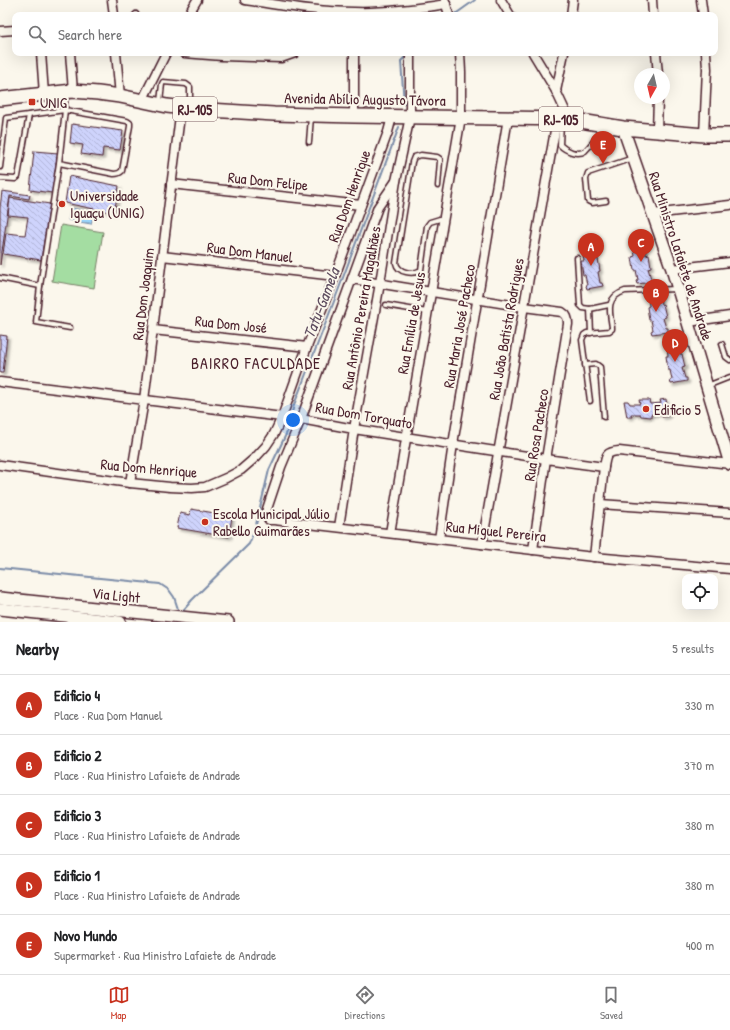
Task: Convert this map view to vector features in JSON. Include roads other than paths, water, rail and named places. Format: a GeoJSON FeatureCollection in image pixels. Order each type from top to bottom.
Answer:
{"type":"FeatureCollection","features":[{"type":"Feature","properties":{"kind":"main road","name":"Avenida Abílio Augusto Távora"},"geometry":{"type":"LineString","coordinates":[[0,99],[69,92],[98,93],[120,96],[159,105],[186,108],[311,115],[562,119],[623,128],[704,135],[730,135]]}},
{"type":"Feature","properties":{"kind":"street"},"geometry":{"type":"LineString","coordinates":[[112,0],[114,12]]}},
{"type":"Feature","properties":{"kind":"street"},"geometry":{"type":"LineString","coordinates":[[190,12],[197,0]]}},
{"type":"Feature","properties":{"kind":"street"},"geometry":{"type":"LineString","coordinates":[[245,0],[304,12]]}},
{"type":"Feature","properties":{"kind":"street"},"geometry":{"type":"LineString","coordinates":[[571,12],[573,0]]}},
{"type":"Feature","properties":{"kind":"street"},"geometry":{"type":"LineString","coordinates":[[652,0],[653,12]]}},
{"type":"Feature","properties":{"kind":"street"},"geometry":{"type":"LineString","coordinates":[[701,0],[703,12]]}},
{"type":"Feature","properties":{"kind":"street"},"geometry":{"type":"LineString","coordinates":[[504,2],[509,12]]}},
{"type":"Feature","properties":{"kind":"street"},"geometry":{"type":"LineString","coordinates":[[408,12],[447,8]]}},
{"type":"Feature","properties":{"kind":"street"},"geometry":{"type":"LineString","coordinates":[[0,31],[12,30]]}},
{"type":"Feature","properties":{"kind":"street"},"geometry":{"type":"LineString","coordinates":[[41,56],[44,94]]}},
{"type":"Feature","properties":{"kind":"street"},"geometry":{"type":"LineString","coordinates":[[69,92],[70,56]]}},
{"type":"Feature","properties":{"kind":"street"},"geometry":{"type":"LineString","coordinates":[[116,56],[120,96]]}},
{"type":"Feature","properties":{"kind":"street"},"geometry":{"type":"LineString","coordinates":[[142,101],[164,56]]}},
{"type":"Feature","properties":{"kind":"street"},"geometry":{"type":"LineString","coordinates":[[222,56],[281,58],[287,56]]}},
{"type":"Feature","properties":{"kind":"street"},"geometry":{"type":"LineString","coordinates":[[354,56],[354,116]]}},
{"type":"Feature","properties":{"kind":"street","name":"Rua Antônio Pereira Magalhães"},"geometry":{"type":"LineString","coordinates":[[338,528],[396,181],[410,117],[410,56]]}},
{"type":"Feature","properties":{"kind":"street","name":"Rua Emília de Jesus"},"geometry":{"type":"LineString","coordinates":[[390,533],[461,117],[460,56]]}},
{"type":"Feature","properties":{"kind":"street"},"geometry":{"type":"LineString","coordinates":[[535,56],[556,91],[562,119]]}},
{"type":"Feature","properties":{"kind":"street"},"geometry":{"type":"LineString","coordinates":[[556,91],[563,56]]}},
{"type":"Feature","properties":{"kind":"street"},"geometry":{"type":"LineString","coordinates":[[656,56],[657,68]]}},
{"type":"Feature","properties":{"kind":"street"},"geometry":{"type":"LineString","coordinates":[[704,135],[706,56]]}},
{"type":"Feature","properties":{"kind":"street"},"geometry":{"type":"LineString","coordinates":[[657,131],[658,104]]}},
{"type":"Feature","properties":{"kind":"street","name":"Rua Dom Joaquim"},"geometry":{"type":"LineString","coordinates":[[130,483],[144,400],[171,184],[186,108]]}},
{"type":"Feature","properties":{"kind":"street","name":"Rua Dom Henrique"},"geometry":{"type":"LineString","coordinates":[[0,465],[130,483],[192,488],[205,487],[226,478],[241,470],[256,457],[266,446],[284,417],[307,347],[335,276],[388,132],[392,117]]}},
{"type":"Feature","properties":{"kind":"street","name":"Rua Maria José Pacheco"},"geometry":{"type":"LineString","coordinates":[[439,539],[453,444],[508,118]]}},
{"type":"Feature","properties":{"kind":"street","name":"Rua João Batista Rodrigues"},"geometry":{"type":"LineString","coordinates":[[482,544],[524,307],[562,119]]}},
{"type":"Feature","properties":{"kind":"street","name":"Rua Ministro Lafaiete de Andrade"},"geometry":{"type":"LineString","coordinates":[[623,128],[672,269],[730,464]]}},
{"type":"Feature","properties":{"kind":"street"},"geometry":{"type":"LineString","coordinates":[[298,418],[352,279],[378,207],[396,181]]}},
{"type":"Feature","properties":{"kind":"street","name":"Rua Dom Felipe"},"geometry":{"type":"LineString","coordinates":[[171,184],[361,205]]}},
{"type":"Feature","properties":{"kind":"street"},"geometry":{"type":"LineString","coordinates":[[653,214],[730,205]]}},
{"type":"Feature","properties":{"kind":"street","name":"Rua Dom Manuel"},"geometry":{"type":"LineString","coordinates":[[162,256],[335,276]]}},
{"type":"Feature","properties":{"kind":"street"},"geometry":{"type":"LineString","coordinates":[[672,269],[730,262]]}},
{"type":"Feature","properties":{"kind":"street"},"geometry":{"type":"LineString","coordinates":[[352,279],[524,307]]}},
{"type":"Feature","properties":{"kind":"street","name":"Rua Rosa Pacheco"},"geometry":{"type":"LineString","coordinates":[[524,307],[562,312],[568,318],[533,550]]}},
{"type":"Feature","properties":{"kind":"street"},"geometry":{"type":"LineString","coordinates":[[688,322],[730,316]]}},
{"type":"Feature","properties":{"kind":"street","name":"Rua Dom José"},"geometry":{"type":"LineString","coordinates":[[153,330],[307,347]]}},
{"type":"Feature","properties":{"kind":"street","name":"Rua Dom Torquato"},"geometry":{"type":"LineString","coordinates":[[0,382],[298,418],[354,429],[604,467]]}},
{"type":"Feature","properties":{"kind":"street","name":"Rua Miguel Pereira"},"geometry":{"type":"LineString","coordinates":[[298,418],[266,512],[269,520],[594,557],[730,569]]}},
{"type":"Feature","properties":{"kind":"street"},"geometry":{"type":"LineString","coordinates":[[594,557],[604,467],[608,454],[619,451],[730,464]]}},
{"type":"Feature","properties":{"kind":"street"},"geometry":{"type":"LineString","coordinates":[[600,504],[730,513]]}},
{"type":"Feature","properties":{"kind":"street","name":"Via Light"},"geometry":{"type":"LineString","coordinates":[[0,598],[228,622]]}},
{"type":"Feature","properties":{"kind":"street","name":"Via Light"},"geometry":{"type":"LineString","coordinates":[[0,609],[120,622]]}},
{"type":"Feature","properties":{"kind":"lane"},"geometry":{"type":"LineString","coordinates":[[159,105],[163,82],[186,84],[190,87],[186,108]]}},
{"type":"Feature","properties":{"kind":"lane"},"geometry":{"type":"LineString","coordinates":[[69,92],[65,110],[59,163],[36,322],[70,328]]}},
{"type":"Feature","properties":{"kind":"lane"},"geometry":{"type":"LineString","coordinates":[[0,120],[65,110],[127,121],[130,123],[122,171],[118,174],[59,163]]}},
{"type":"Feature","properties":{"kind":"lane"},"geometry":{"type":"LineString","coordinates":[[0,178],[15,179],[19,174],[29,115]]}},
{"type":"Feature","properties":{"kind":"lane"},"geometry":{"type":"LineString","coordinates":[[309,142],[311,115]]}},
{"type":"Feature","properties":{"kind":"lane"},"geometry":{"type":"LineString","coordinates":[[0,168],[6,118]]}},
{"type":"Feature","properties":{"kind":"lane"},"geometry":{"type":"LineString","coordinates":[[562,119],[560,145],[564,149],[577,154],[585,151],[608,125]]}},
{"type":"Feature","properties":{"kind":"lane"},"geometry":{"type":"LineString","coordinates":[[438,186],[440,159],[437,157],[421,155],[414,158],[412,162],[396,263],[400,270],[415,273],[421,270],[427,226],[432,221],[443,218]]}},
{"type":"Feature","properties":{"kind":"lane"},"geometry":{"type":"LineString","coordinates":[[606,201],[592,203],[588,201],[586,179],[588,173],[634,158]]}},
{"type":"Feature","properties":{"kind":"lane"},"geometry":{"type":"LineString","coordinates":[[577,258],[580,304],[583,308],[590,309],[610,305]]}},
{"type":"Feature","properties":{"kind":"lane"},"geometry":{"type":"LineString","coordinates":[[0,278],[40,286]]}},
{"type":"Feature","properties":{"kind":"lane"},"geometry":{"type":"LineString","coordinates":[[590,401],[582,340],[584,335],[591,332],[609,331],[612,329],[610,305],[618,293],[625,290],[678,289]]}},
{"type":"Feature","properties":{"kind":"lane"},"geometry":{"type":"LineString","coordinates":[[386,305],[427,312]]}},
{"type":"Feature","properties":{"kind":"lane"},"geometry":{"type":"LineString","coordinates":[[590,309],[591,332]]}},
{"type":"Feature","properties":{"kind":"lane"},"geometry":{"type":"LineString","coordinates":[[722,344],[726,357],[730,360]]}},
{"type":"Feature","properties":{"kind":"lane"},"geometry":{"type":"LineString","coordinates":[[585,365],[596,364],[600,367],[604,417]]}},
{"type":"Feature","properties":{"kind":"lane"},"geometry":{"type":"LineString","coordinates":[[707,387],[730,377]]}},
{"type":"Feature","properties":{"kind":"water"},"geometry":{"type":"Polygon","coordinates":[[[70,208],[94,212],[91,224],[68,220],[70,208]]]}},
{"type":"Feature","properties":{"kind":"waterway","name":"Tatu-Gamela"},"geometry":{"type":"LineString","coordinates":[[458,12],[475,0]]}},
{"type":"Feature","properties":{"kind":"waterway","name":"Tatu-Gamela"},"geometry":{"type":"LineString","coordinates":[[404,104],[401,61],[406,56]]}},
{"type":"Feature","properties":{"kind":"waterway","name":"Tatu-Gamela"},"geometry":{"type":"LineString","coordinates":[[291,416],[399,127]]}},
{"type":"Feature","properties":{"kind":"waterway","name":"Tatu-Gamela"},"geometry":{"type":"LineString","coordinates":[[181,613],[192,600],[249,544],[255,529],[269,470],[289,428],[290,420]]}},
{"type":"Feature","properties":{"kind":"waterway"},"geometry":{"type":"LineString","coordinates":[[0,568],[160,584],[169,590],[174,597],[179,613]]}},
{"type":"Feature","properties":{"kind":"place","name":"UNIG"},"geometry":{"type":"Point","coordinates":[32,102]}},
{"type":"Feature","properties":{"kind":"place","name":"Novo Mundo"},"geometry":{"type":"Point","coordinates":[603,164]}},
{"type":"Feature","properties":{"kind":"place","name":"Universidade Iguaçu (UNIG)"},"geometry":{"type":"Point","coordinates":[62,204]}},
{"type":"Feature","properties":{"kind":"place","name":"Edificio 3"},"geometry":{"type":"Point","coordinates":[641,262]}},
{"type":"Feature","properties":{"kind":"place","name":"Edificio 4"},"geometry":{"type":"Point","coordinates":[591,266]}},
{"type":"Feature","properties":{"kind":"place","name":"Edificio 2"},"geometry":{"type":"Point","coordinates":[656,312]}},
{"type":"Feature","properties":{"kind":"place","name":"Edificio 1"},"geometry":{"type":"Point","coordinates":[675,362]}},
{"type":"Feature","properties":{"kind":"place","name":"Edificio 5"},"geometry":{"type":"Point","coordinates":[646,409]}},
{"type":"Feature","properties":{"kind":"place","name":"Escola Municipal Júlio Rabello Guimarães"},"geometry":{"type":"Point","coordinates":[205,522]}},
{"type":"Feature","properties":{"kind":"district","name":"BAIRRO FACULDADE"},"geometry":{"type":"Point","coordinates":[256,363]}}]}
